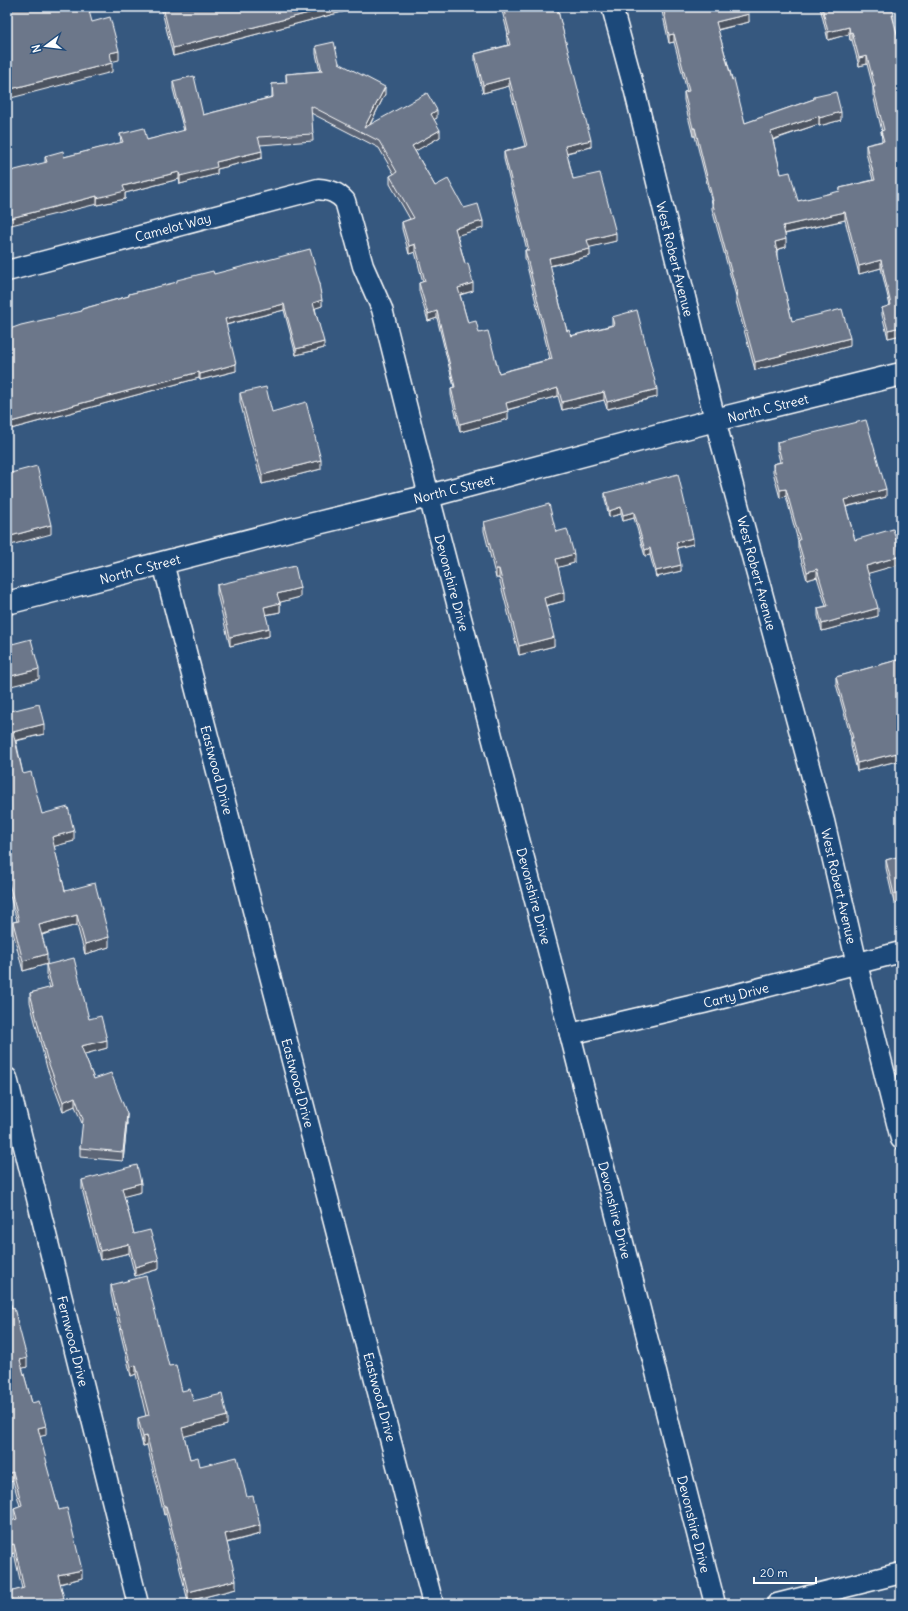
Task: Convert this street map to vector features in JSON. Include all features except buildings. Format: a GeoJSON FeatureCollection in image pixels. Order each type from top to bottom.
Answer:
{"type":"FeatureCollection","features":[{"type":"Feature","properties":{"kind":"street","name":"West Robert Avenue"},"geometry":{"type":"LineString","coordinates":[[612,7],[635,92],[715,420],[824,822],[857,964],[901,1139]]}},
{"type":"Feature","properties":{"kind":"street","name":"Camelot Way"},"geometry":{"type":"LineString","coordinates":[[7,271],[318,189],[328,190],[339,194]]}},
{"type":"Feature","properties":{"kind":"street","name":"Devonshire Drive"},"geometry":{"type":"LineString","coordinates":[[339,194],[345,201],[362,266],[382,309],[429,496],[570,1034],[714,1604]]}},
{"type":"Feature","properties":{"kind":"street","name":"North C Street"},"geometry":{"type":"LineString","coordinates":[[7,603],[293,529],[429,496],[715,420],[901,374]]}},
{"type":"Feature","properties":{"kind":"street","name":"Eastwood Drive"},"geometry":{"type":"LineString","coordinates":[[163,563],[433,1604]]}},
{"type":"Feature","properties":{"kind":"street","name":"Carty Drive"},"geometry":{"type":"LineString","coordinates":[[570,1034],[703,1004],[901,952]]}},
{"type":"Feature","properties":{"kind":"street","name":"Fernwood Drive"},"geometry":{"type":"LineString","coordinates":[[7,1078],[138,1604]]}},
{"type":"Feature","properties":{"kind":"street"},"geometry":{"type":"LineString","coordinates":[[777,1604],[901,1572]]}}]}
